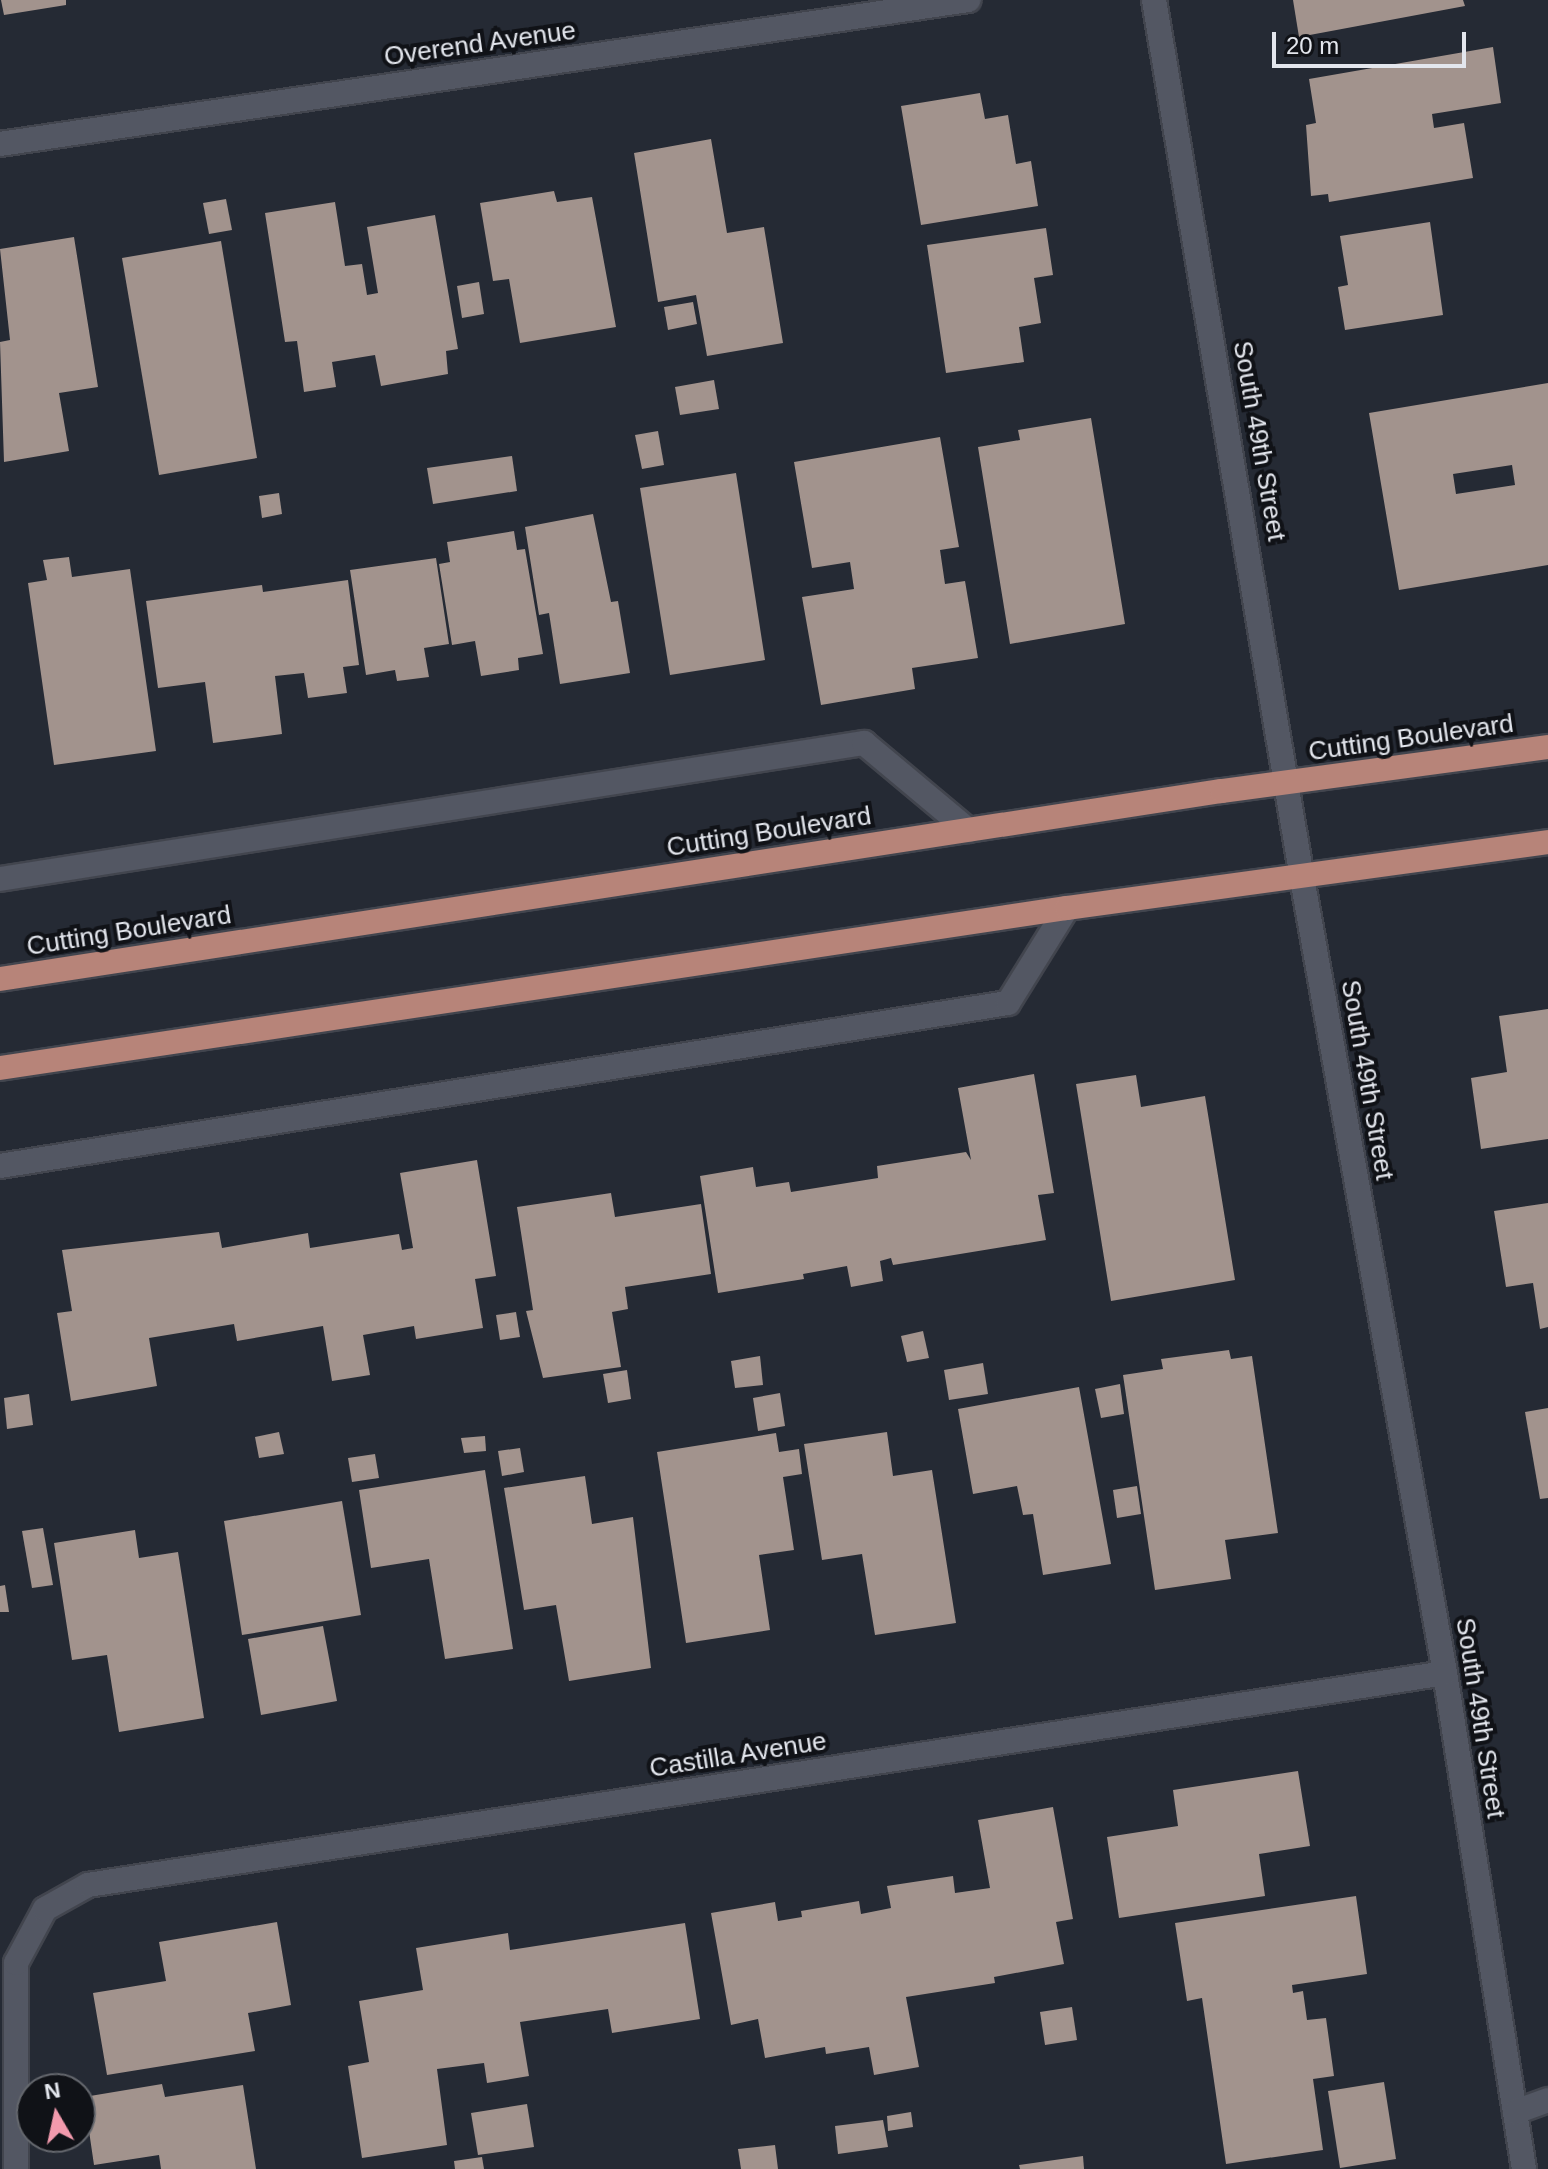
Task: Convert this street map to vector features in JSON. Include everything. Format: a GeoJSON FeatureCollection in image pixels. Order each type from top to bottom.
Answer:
{"type":"FeatureCollection","features":[{"type":"Feature","properties":{"kind":"main road","name":"Cutting Boulevard"},"geometry":{"type":"LineString","coordinates":[[0,979],[968,830],[1548,747]]}},
{"type":"Feature","properties":{"kind":"main road"},"geometry":{"type":"LineString","coordinates":[[0,1068],[1067,908],[1548,842]]}},
{"type":"Feature","properties":{"kind":"street","name":"Overend Avenue"},"geometry":{"type":"LineString","coordinates":[[0,144],[968,0]]}},
{"type":"Feature","properties":{"kind":"street","name":"South 49th Street"},"geometry":{"type":"LineString","coordinates":[[1154,0],[1290,783],[1302,878],[1445,1673],[1524,2169]]}},
{"type":"Feature","properties":{"kind":"street"},"geometry":{"type":"LineString","coordinates":[[0,879],[864,743],[968,830]]}},
{"type":"Feature","properties":{"kind":"street"},"geometry":{"type":"LineString","coordinates":[[0,1166],[1008,1003],[1067,908]]}},
{"type":"Feature","properties":{"kind":"street","name":"Castilla Avenue"},"geometry":{"type":"LineString","coordinates":[[16,2169],[16,1963],[45,1909],[88,1885],[1445,1673]]}},
{"type":"Feature","properties":{"kind":"street"},"geometry":{"type":"LineString","coordinates":[[1515,2112],[1548,2100]]}},
{"type":"Feature","properties":{"kind":"street"},"geometry":{"type":"LineString","coordinates":[[1515,2112],[1548,2115]]}},
{"type":"Feature","properties":{"kind":"building"},"geometry":{"type":"Polygon","coordinates":[[[1,0],[66,0],[66,5],[4,15],[1,0]]]}},
{"type":"Feature","properties":{"kind":"building"},"geometry":{"type":"Polygon","coordinates":[[[1293,0],[1463,0],[1465,6],[1299,37],[1293,0]]]}},
{"type":"Feature","properties":{"kind":"building"},"geometry":{"type":"Polygon","coordinates":[[[1493,47],[1501,103],[1432,114],[1434,128],[1464,123],[1473,178],[1329,202],[1328,194],[1311,196],[1306,125],[1316,123],[1309,79],[1493,47]]]}},
{"type":"Feature","properties":{"kind":"building"},"geometry":{"type":"Polygon","coordinates":[[[980,93],[985,119],[1008,115],[1016,164],[1031,161],[1038,206],[921,225],[901,106],[980,93]]]}},
{"type":"Feature","properties":{"kind":"building"},"geometry":{"type":"Polygon","coordinates":[[[711,139],[727,233],[764,227],[783,343],[707,356],[696,295],[658,302],[634,153],[711,139]]]}},
{"type":"Feature","properties":{"kind":"building"},"geometry":{"type":"Polygon","coordinates":[[[554,191],[557,202],[592,197],[616,327],[520,343],[509,279],[493,281],[480,203],[554,191]]]}},
{"type":"Feature","properties":{"kind":"building"},"geometry":{"type":"Polygon","coordinates":[[[226,199],[232,230],[209,234],[203,203],[226,199]]]}},
{"type":"Feature","properties":{"kind":"building"},"geometry":{"type":"Polygon","coordinates":[[[335,202],[345,266],[362,264],[367,295],[378,293],[367,227],[435,215],[458,349],[446,351],[448,374],[381,386],[375,355],[332,362],[336,387],[304,392],[297,341],[285,342],[265,213],[335,202]]]}},
{"type":"Feature","properties":{"kind":"building"},"geometry":{"type":"Polygon","coordinates":[[[1430,222],[1443,315],[1345,330],[1338,287],[1348,285],[1340,236],[1430,222]]]}},
{"type":"Feature","properties":{"kind":"building"},"geometry":{"type":"Polygon","coordinates":[[[1046,228],[1053,275],[1034,278],[1041,323],[1019,327],[1024,362],[946,373],[927,245],[1046,228]]]}},
{"type":"Feature","properties":{"kind":"building"},"geometry":{"type":"Polygon","coordinates":[[[74,237],[98,387],[59,393],[69,451],[4,462],[0,342],[10,340],[0,249],[74,237]]]}},
{"type":"Feature","properties":{"kind":"building"},"geometry":{"type":"Polygon","coordinates":[[[221,241],[257,458],[159,475],[122,258],[221,241]]]}},
{"type":"Feature","properties":{"kind":"building"},"geometry":{"type":"Polygon","coordinates":[[[479,282],[484,314],[462,318],[457,286],[479,282]]]}},
{"type":"Feature","properties":{"kind":"building"},"geometry":{"type":"Polygon","coordinates":[[[693,302],[697,324],[668,330],[664,307],[693,302]]]}},
{"type":"Feature","properties":{"kind":"building"},"geometry":{"type":"Polygon","coordinates":[[[714,380],[719,409],[680,415],[675,387],[714,380]]]}},
{"type":"Feature","properties":{"kind":"building"},"geometry":{"type":"Polygon","coordinates":[[[1548,383],[1548,565],[1399,590],[1369,413],[1548,383]],[[1512,465],[1453,474],[1456,494],[1515,485],[1512,465]]]}},
{"type":"Feature","properties":{"kind":"building"},"geometry":{"type":"Polygon","coordinates":[[[1091,418],[1125,624],[1010,644],[978,447],[1020,440],[1018,430],[1091,418]]]}},
{"type":"Feature","properties":{"kind":"building"},"geometry":{"type":"Polygon","coordinates":[[[658,431],[664,465],[642,469],[635,435],[658,431]]]}},
{"type":"Feature","properties":{"kind":"building"},"geometry":{"type":"Polygon","coordinates":[[[940,437],[959,547],[940,550],[945,584],[965,581],[978,658],[912,668],[915,689],[821,705],[802,597],[854,589],[850,562],[812,568],[794,462],[940,437]]]}},
{"type":"Feature","properties":{"kind":"building"},"geometry":{"type":"Polygon","coordinates":[[[512,456],[517,491],[433,504],[427,468],[512,456]]]}},
{"type":"Feature","properties":{"kind":"building"},"geometry":{"type":"Polygon","coordinates":[[[736,473],[765,660],[670,675],[640,488],[736,473]]]}},
{"type":"Feature","properties":{"kind":"building"},"geometry":{"type":"Polygon","coordinates":[[[279,493],[282,514],[262,518],[259,496],[279,493]]]}},
{"type":"Feature","properties":{"kind":"building"},"geometry":{"type":"Polygon","coordinates":[[[593,514],[611,602],[618,601],[630,673],[560,684],[549,613],[539,615],[525,527],[593,514]]]}},
{"type":"Feature","properties":{"kind":"building"},"geometry":{"type":"Polygon","coordinates":[[[514,531],[517,550],[525,549],[543,654],[518,658],[519,670],[481,676],[475,641],[452,645],[439,564],[450,562],[447,542],[514,531]]]}},
{"type":"Feature","properties":{"kind":"building"},"geometry":{"type":"Polygon","coordinates":[[[69,557],[72,577],[130,569],[156,751],[54,765],[28,583],[47,580],[43,560],[69,557]]]}},
{"type":"Feature","properties":{"kind":"building"},"geometry":{"type":"Polygon","coordinates":[[[436,558],[449,644],[424,648],[429,677],[397,681],[395,670],[366,675],[350,570],[436,558]]]}},
{"type":"Feature","properties":{"kind":"building"},"geometry":{"type":"Polygon","coordinates":[[[348,580],[359,665],[343,667],[347,693],[308,698],[304,673],[275,676],[282,734],[213,743],[205,682],[158,688],[146,601],[262,585],[263,592],[348,580]]]}},
{"type":"Feature","properties":{"kind":"building"},"geometry":{"type":"Polygon","coordinates":[[[1548,1009],[1548,1139],[1481,1149],[1471,1078],[1507,1072],[1499,1016],[1548,1009]]]}},
{"type":"Feature","properties":{"kind":"building"},"geometry":{"type":"Polygon","coordinates":[[[1034,1074],[1054,1193],[1038,1195],[1046,1240],[893,1265],[891,1258],[880,1261],[883,1281],[851,1287],[847,1266],[803,1274],[804,1279],[718,1293],[700,1176],[753,1167],[756,1187],[789,1182],[791,1192],[878,1178],[877,1166],[966,1152],[971,1160],[958,1088],[1034,1074]]]}},
{"type":"Feature","properties":{"kind":"building"},"geometry":{"type":"Polygon","coordinates":[[[1136,1075],[1141,1107],[1205,1096],[1235,1280],[1111,1301],[1076,1084],[1136,1075]]]}},
{"type":"Feature","properties":{"kind":"building"},"geometry":{"type":"Polygon","coordinates":[[[477,1160],[496,1276],[475,1279],[483,1328],[416,1339],[414,1326],[363,1335],[370,1375],[332,1381],[323,1326],[237,1341],[234,1324],[149,1338],[157,1386],[71,1401],[57,1313],[72,1311],[62,1250],[219,1232],[222,1248],[308,1233],[310,1248],[399,1234],[402,1250],[413,1248],[400,1173],[477,1160]]]}},
{"type":"Feature","properties":{"kind":"building"},"geometry":{"type":"Polygon","coordinates":[[[611,1193],[615,1217],[701,1204],[711,1274],[625,1287],[628,1309],[612,1312],[621,1367],[543,1378],[526,1311],[533,1310],[517,1207],[611,1193]]]}},
{"type":"Feature","properties":{"kind":"building"},"geometry":{"type":"Polygon","coordinates":[[[1548,1203],[1548,1327],[1540,1329],[1533,1283],[1506,1287],[1494,1211],[1548,1203]]]}},
{"type":"Feature","properties":{"kind":"building"},"geometry":{"type":"Polygon","coordinates":[[[516,1312],[520,1337],[500,1340],[496,1315],[516,1312]]]}},
{"type":"Feature","properties":{"kind":"building"},"geometry":{"type":"Polygon","coordinates":[[[923,1331],[929,1358],[907,1362],[901,1336],[923,1331]]]}},
{"type":"Feature","properties":{"kind":"building"},"geometry":{"type":"Polygon","coordinates":[[[1229,1350],[1231,1359],[1252,1356],[1278,1533],[1225,1540],[1231,1579],[1155,1590],[1123,1375],[1163,1369],[1161,1359],[1229,1350]]]}},
{"type":"Feature","properties":{"kind":"building"},"geometry":{"type":"Polygon","coordinates":[[[760,1356],[763,1385],[735,1388],[731,1361],[760,1356]]]}},
{"type":"Feature","properties":{"kind":"building"},"geometry":{"type":"Polygon","coordinates":[[[983,1363],[988,1394],[949,1400],[944,1370],[983,1363]]]}},
{"type":"Feature","properties":{"kind":"building"},"geometry":{"type":"Polygon","coordinates":[[[627,1370],[631,1399],[608,1403],[603,1374],[627,1370]]]}},
{"type":"Feature","properties":{"kind":"building"},"geometry":{"type":"Polygon","coordinates":[[[1120,1384],[1124,1414],[1101,1418],[1095,1389],[1120,1384]]]}},
{"type":"Feature","properties":{"kind":"building"},"geometry":{"type":"Polygon","coordinates":[[[1079,1387],[1111,1564],[1043,1575],[1033,1514],[1023,1515],[1017,1486],[973,1494],[958,1409],[1079,1387]]]}},
{"type":"Feature","properties":{"kind":"building"},"geometry":{"type":"Polygon","coordinates":[[[780,1393],[785,1426],[758,1431],[753,1398],[780,1393]]]}},
{"type":"Feature","properties":{"kind":"building"},"geometry":{"type":"Polygon","coordinates":[[[29,1394],[33,1425],[7,1429],[4,1398],[29,1394]]]}},
{"type":"Feature","properties":{"kind":"building"},"geometry":{"type":"Polygon","coordinates":[[[1548,1408],[1548,1498],[1540,1499],[1525,1412],[1548,1408]]]}},
{"type":"Feature","properties":{"kind":"building"},"geometry":{"type":"Polygon","coordinates":[[[279,1432],[284,1454],[259,1458],[255,1437],[279,1432]]]}},
{"type":"Feature","properties":{"kind":"building"},"geometry":{"type":"Polygon","coordinates":[[[887,1432],[893,1476],[932,1470],[956,1623],[875,1635],[862,1554],[822,1560],[804,1444],[887,1432]]]}},
{"type":"Feature","properties":{"kind":"building"},"geometry":{"type":"Polygon","coordinates":[[[776,1433],[779,1452],[799,1449],[802,1474],[783,1477],[794,1550],[759,1555],[770,1630],[686,1643],[657,1452],[776,1433]]]}},
{"type":"Feature","properties":{"kind":"building"},"geometry":{"type":"Polygon","coordinates":[[[485,1436],[486,1451],[464,1453],[461,1438],[485,1436]]]}},
{"type":"Feature","properties":{"kind":"building"},"geometry":{"type":"Polygon","coordinates":[[[520,1448],[524,1472],[502,1476],[498,1451],[520,1448]]]}},
{"type":"Feature","properties":{"kind":"building"},"geometry":{"type":"Polygon","coordinates":[[[375,1454],[379,1478],[352,1482],[348,1458],[375,1454]]]}},
{"type":"Feature","properties":{"kind":"building"},"geometry":{"type":"Polygon","coordinates":[[[485,1470],[513,1649],[445,1659],[429,1559],[371,1568],[359,1490],[485,1470]]]}},
{"type":"Feature","properties":{"kind":"building"},"geometry":{"type":"Polygon","coordinates":[[[585,1476],[592,1524],[633,1517],[651,1668],[569,1681],[556,1605],[524,1610],[504,1488],[585,1476]]]}},
{"type":"Feature","properties":{"kind":"building"},"geometry":{"type":"Polygon","coordinates":[[[1137,1486],[1141,1514],[1117,1518],[1113,1490],[1137,1486]]]}},
{"type":"Feature","properties":{"kind":"building"},"geometry":{"type":"Polygon","coordinates":[[[342,1501],[361,1615],[242,1635],[224,1521],[342,1501]]]}},
{"type":"Feature","properties":{"kind":"building"},"geometry":{"type":"Polygon","coordinates":[[[43,1528],[53,1585],[32,1588],[22,1531],[43,1528]]]}},
{"type":"Feature","properties":{"kind":"building"},"geometry":{"type":"Polygon","coordinates":[[[135,1530],[139,1558],[178,1552],[204,1718],[119,1732],[107,1655],[72,1660],[54,1543],[135,1530]]]}},
{"type":"Feature","properties":{"kind":"building"},"geometry":{"type":"Polygon","coordinates":[[[5,1585],[9,1612],[0,1612],[0,1586],[5,1585]]]}},
{"type":"Feature","properties":{"kind":"building"},"geometry":{"type":"Polygon","coordinates":[[[323,1626],[337,1701],[261,1715],[248,1639],[323,1626]]]}},
{"type":"Feature","properties":{"kind":"building"},"geometry":{"type":"Polygon","coordinates":[[[1298,1771],[1310,1846],[1259,1854],[1265,1896],[1119,1918],[1107,1837],[1178,1826],[1173,1790],[1298,1771]]]}},
{"type":"Feature","properties":{"kind":"building"},"geometry":{"type":"Polygon","coordinates":[[[1053,1807],[1073,1919],[1056,1922],[1064,1964],[994,1977],[995,1983],[906,1997],[919,2067],[874,2075],[869,2047],[826,2054],[825,2047],[765,2058],[758,2019],[731,2025],[711,1913],[775,1902],[778,1921],[802,1917],[801,1911],[859,1901],[861,1914],[891,1908],[887,1886],[953,1876],[955,1893],[990,1888],[978,1820],[1053,1807]]]}},
{"type":"Feature","properties":{"kind":"building"},"geometry":{"type":"Polygon","coordinates":[[[1356,1896],[1367,1974],[1292,1985],[1293,1993],[1303,1991],[1307,2020],[1326,2018],[1334,2076],[1313,2079],[1323,2150],[1226,2164],[1202,1998],[1187,2001],[1175,1923],[1356,1896]]]}},
{"type":"Feature","properties":{"kind":"building"},"geometry":{"type":"Polygon","coordinates":[[[277,1922],[291,2005],[248,2013],[255,2051],[107,2075],[93,1993],[166,1981],[159,1942],[277,1922]]]}},
{"type":"Feature","properties":{"kind":"building"},"geometry":{"type":"Polygon","coordinates":[[[685,1923],[700,2019],[612,2033],[608,2009],[520,2022],[529,2076],[487,2083],[484,2063],[437,2069],[447,2145],[362,2158],[348,2066],[369,2062],[359,2001],[423,1990],[416,1948],[508,1933],[510,1950],[685,1923]]]}},
{"type":"Feature","properties":{"kind":"building"},"geometry":{"type":"Polygon","coordinates":[[[1072,2007],[1077,2040],[1045,2045],[1040,2012],[1072,2007]]]}},
{"type":"Feature","properties":{"kind":"building"},"geometry":{"type":"Polygon","coordinates":[[[1384,2082],[1396,2159],[1340,2168],[1328,2091],[1384,2082]]]}},
{"type":"Feature","properties":{"kind":"building"},"geometry":{"type":"Polygon","coordinates":[[[162,2084],[165,2097],[243,2085],[256,2169],[161,2169],[159,2155],[94,2165],[96,2095],[162,2084]]]}},
{"type":"Feature","properties":{"kind":"building"},"geometry":{"type":"Polygon","coordinates":[[[527,2104],[534,2147],[478,2155],[471,2113],[527,2104]]]}},
{"type":"Feature","properties":{"kind":"building"},"geometry":{"type":"Polygon","coordinates":[[[911,2112],[913,2127],[888,2131],[887,2116],[911,2112]]]}},
{"type":"Feature","properties":{"kind":"building"},"geometry":{"type":"Polygon","coordinates":[[[883,2120],[888,2147],[838,2154],[835,2126],[883,2120]]]}},
{"type":"Feature","properties":{"kind":"building"},"geometry":{"type":"Polygon","coordinates":[[[775,2145],[778,2169],[741,2169],[738,2149],[775,2145]]]}},
{"type":"Feature","properties":{"kind":"building"},"geometry":{"type":"Polygon","coordinates":[[[1083,2156],[1084,2169],[1020,2169],[1019,2165],[1083,2156]]]}},
{"type":"Feature","properties":{"kind":"building"},"geometry":{"type":"Polygon","coordinates":[[[482,2157],[484,2169],[455,2169],[454,2161],[482,2157]]]}}]}
